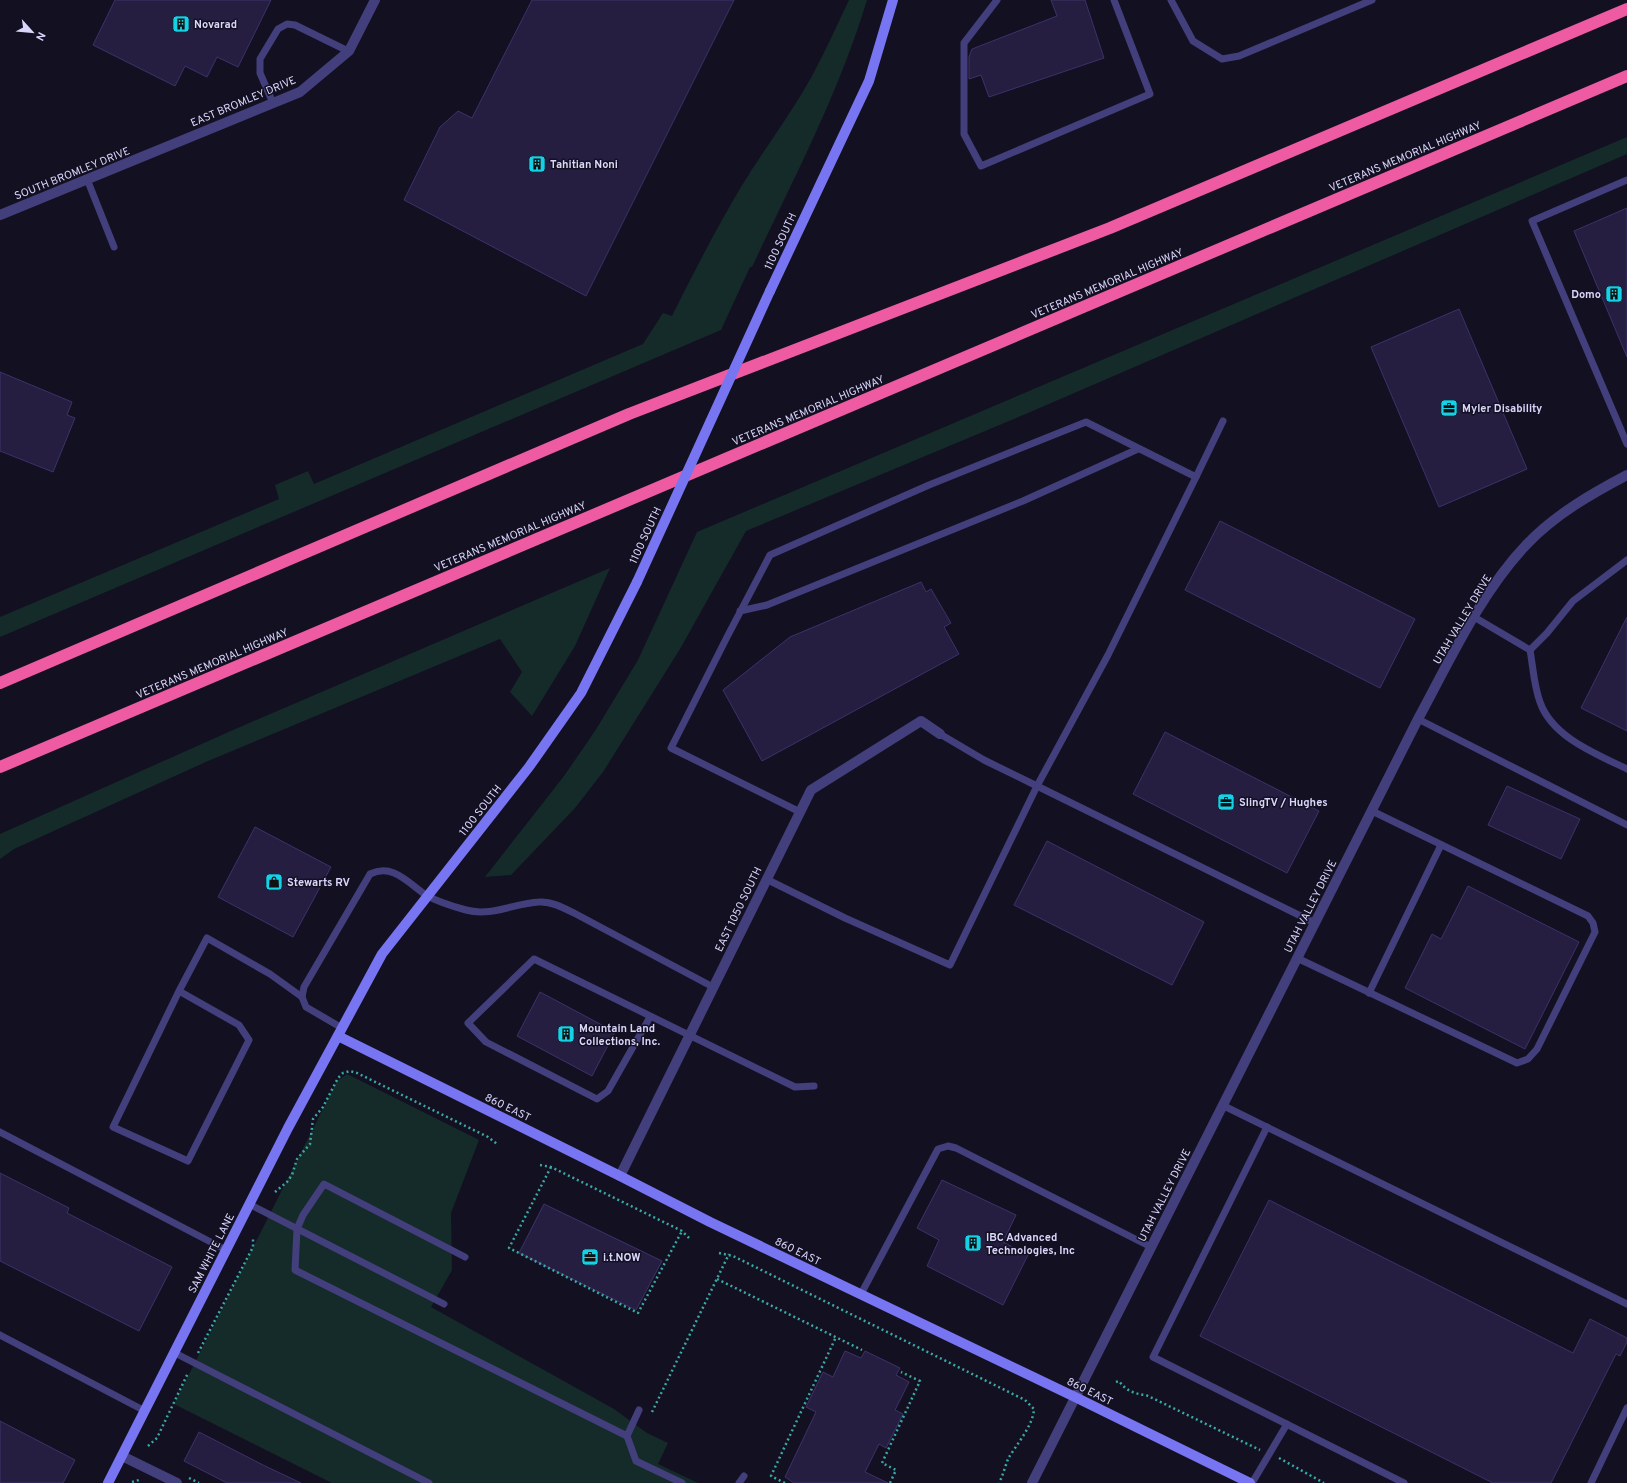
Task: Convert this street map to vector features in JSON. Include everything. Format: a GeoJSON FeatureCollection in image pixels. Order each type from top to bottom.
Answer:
{"type":"FeatureCollection","features":[{"type":"Feature","properties":{"kind":"highway"},"geometry":{"type":"LineString","coordinates":[[0,683],[629,414],[1110,228],[1627,9]]}},
{"type":"Feature","properties":{"kind":"highway","name":"VETERANS MEMORIAL HIGHWAY"},"geometry":{"type":"LineString","coordinates":[[0,767],[1627,76]]}},
{"type":"Feature","properties":{"kind":"street","name":"EAST BROMLEY DRIVE"},"geometry":{"type":"LineString","coordinates":[[152,152],[300,92],[348,51],[374,0]]}},
{"type":"Feature","properties":{"kind":"street","name":"1100 SOUTH"},"geometry":{"type":"LineString","coordinates":[[340,1032],[382,954],[529,767],[581,693],[637,582],[770,291],[869,81],[893,0]]}},
{"type":"Feature","properties":{"kind":"street","name":"SOUTH BROMLEY DRIVE"},"geometry":{"type":"LineString","coordinates":[[0,215],[152,152]]}},
{"type":"Feature","properties":{"kind":"street","name":"UTAH VALLEY DRIVE"},"geometry":{"type":"LineString","coordinates":[[1032,1483],[1418,719],[1474,617],[1501,576],[1527,544],[1546,526],[1590,494],[1627,475]]}},
{"type":"Feature","properties":{"kind":"street","name":"EAST 1050 SOUTH"},"geometry":{"type":"LineString","coordinates":[[620,1176],[811,790],[921,721],[940,734]]}},
{"type":"Feature","properties":{"kind":"street","name":"860 EAST"},"geometry":{"type":"LineString","coordinates":[[340,1032],[710,1222],[1251,1483]]}},
{"type":"Feature","properties":{"kind":"street","name":"SAM WHITE LANE"},"geometry":{"type":"LineString","coordinates":[[108,1483],[288,1128],[340,1032]]}},
{"type":"Feature","properties":{"kind":"street"},"geometry":{"type":"LineString","coordinates":[[122,1456],[177,1483]]}},
{"type":"Feature","properties":{"kind":"lane"},"geometry":{"type":"LineString","coordinates":[[997,0],[964,43],[964,134],[981,166],[1150,94],[1114,0]]}},
{"type":"Feature","properties":{"kind":"lane"},"geometry":{"type":"LineString","coordinates":[[1171,0],[1193,41],[1222,59],[1239,56],[1372,0]]}},
{"type":"Feature","properties":{"kind":"lane"},"geometry":{"type":"LineString","coordinates":[[273,102],[260,73],[260,59],[278,29],[287,24],[295,25],[348,51]]}},
{"type":"Feature","properties":{"kind":"lane"},"geometry":{"type":"LineString","coordinates":[[87,179],[114,247]]}},
{"type":"Feature","properties":{"kind":"lane"},"geometry":{"type":"LineString","coordinates":[[1627,180],[1532,221],[1627,444]]}},
{"type":"Feature","properties":{"kind":"lane"},"geometry":{"type":"LineString","coordinates":[[766,879],[845,918],[950,965],[1037,786],[1108,655],[1223,421]]}},
{"type":"Feature","properties":{"kind":"lane"},"geometry":{"type":"LineString","coordinates":[[800,812],[671,748],[770,555],[928,485],[1086,422],[1196,477]]}},
{"type":"Feature","properties":{"kind":"lane"},"geometry":{"type":"LineString","coordinates":[[740,611],[767,605],[1023,501],[1138,449]]}},
{"type":"Feature","properties":{"kind":"lane"},"geometry":{"type":"LineString","coordinates":[[1530,650],[1546,634],[1573,601],[1627,560]]}},
{"type":"Feature","properties":{"kind":"lane"},"geometry":{"type":"LineString","coordinates":[[1474,617],[1530,650],[1540,702],[1550,720],[1580,746],[1627,769]]}},
{"type":"Feature","properties":{"kind":"lane"},"geometry":{"type":"LineString","coordinates":[[1418,719],[1627,825]]}},
{"type":"Feature","properties":{"kind":"lane"},"geometry":{"type":"LineString","coordinates":[[940,734],[984,760],[1315,923]]}},
{"type":"Feature","properties":{"kind":"lane"},"geometry":{"type":"LineString","coordinates":[[1297,958],[1517,1063],[1528,1059],[1537,1049],[1595,932],[1594,923],[1588,916],[1372,811]]}},
{"type":"Feature","properties":{"kind":"lane"},"geometry":{"type":"LineString","coordinates":[[1369,993],[1441,845]]}},
{"type":"Feature","properties":{"kind":"lane"},"geometry":{"type":"LineString","coordinates":[[302,997],[304,987],[370,874],[383,870],[394,872],[428,896],[467,910],[482,913],[540,902],[555,905],[574,912],[713,987]]}},
{"type":"Feature","properties":{"kind":"lane"},"geometry":{"type":"LineString","coordinates":[[179,990],[239,1024],[249,1040],[188,1161],[113,1127],[179,990],[208,938],[270,974],[302,997],[306,1007],[340,1032]]}},
{"type":"Feature","properties":{"kind":"lane"},"geometry":{"type":"LineString","coordinates":[[650,1017],[608,1091],[597,1099],[486,1042],[468,1023],[534,959],[795,1087],[814,1086]]}},
{"type":"Feature","properties":{"kind":"lane"},"geometry":{"type":"LineString","coordinates":[[1222,1105],[1627,1304]]}},
{"type":"Feature","properties":{"kind":"lane"},"geometry":{"type":"LineString","coordinates":[[1267,1127],[1153,1358],[1404,1483]]}},
{"type":"Feature","properties":{"kind":"lane"},"geometry":{"type":"LineString","coordinates":[[0,1132],[226,1250]]}},
{"type":"Feature","properties":{"kind":"lane"},"geometry":{"type":"LineString","coordinates":[[861,1294],[938,1149],[948,1146],[956,1148],[1151,1246]]}},
{"type":"Feature","properties":{"kind":"lane"},"geometry":{"type":"LineString","coordinates":[[466,1257],[324,1184],[303,1216],[297,1229],[295,1270],[627,1436],[636,1461],[682,1483]]}},
{"type":"Feature","properties":{"kind":"lane"},"geometry":{"type":"LineString","coordinates":[[250,1204],[444,1304]]}},
{"type":"Feature","properties":{"kind":"lane"},"geometry":{"type":"LineString","coordinates":[[0,1336],[145,1410]]}},
{"type":"Feature","properties":{"kind":"lane"},"geometry":{"type":"LineString","coordinates":[[175,1353],[429,1483]]}},
{"type":"Feature","properties":{"kind":"lane"},"geometry":{"type":"LineString","coordinates":[[1591,1483],[1627,1408]]}},
{"type":"Feature","properties":{"kind":"lane"},"geometry":{"type":"LineString","coordinates":[[627,1436],[639,1410]]}},
{"type":"Feature","properties":{"kind":"lane"},"geometry":{"type":"LineString","coordinates":[[1251,1483],[1287,1424]]}},
{"type":"Feature","properties":{"kind":"lane"},"geometry":{"type":"LineString","coordinates":[[739,1483],[744,1476]]}},
{"type":"Feature","properties":{"kind":"path"},"geometry":{"type":"LineString","coordinates":[[275,1192],[287,1182],[292,1175],[297,1159],[310,1144],[313,1119],[322,1107],[338,1078],[343,1073],[350,1071],[488,1136],[497,1144]]}},
{"type":"Feature","properties":{"kind":"path"},"geometry":{"type":"LineString","coordinates":[[540,1165],[551,1167],[682,1231],[689,1238]]}},
{"type":"Feature","properties":{"kind":"path"},"geometry":{"type":"LineString","coordinates":[[551,1167],[509,1248],[638,1313],[682,1231]]}},
{"type":"Feature","properties":{"kind":"path"},"geometry":{"type":"LineString","coordinates":[[148,1446],[157,1438],[252,1247],[253,1238]]}},
{"type":"Feature","properties":{"kind":"path"},"geometry":{"type":"LineString","coordinates":[[719,1253],[729,1254],[1025,1400],[1034,1409],[1034,1415],[1021,1440],[1008,1460],[999,1483]]}},
{"type":"Feature","properties":{"kind":"path"},"geometry":{"type":"LineString","coordinates":[[649,1418],[729,1254]]}},
{"type":"Feature","properties":{"kind":"path"},"geometry":{"type":"LineString","coordinates":[[717,1279],[862,1350]]}},
{"type":"Feature","properties":{"kind":"path"},"geometry":{"type":"LineString","coordinates":[[785,1483],[771,1476],[836,1337]]}},
{"type":"Feature","properties":{"kind":"path"},"geometry":{"type":"LineString","coordinates":[[890,1483],[896,1470],[882,1463],[920,1381],[901,1372]]}},
{"type":"Feature","properties":{"kind":"path"},"geometry":{"type":"LineString","coordinates":[[1116,1382],[1119,1380],[1131,1392],[1146,1395],[1255,1448]]}},
{"type":"Feature","properties":{"kind":"path"},"geometry":{"type":"LineString","coordinates":[[1283,1460],[1324,1483]]}},
{"type":"Feature","properties":{"kind":"green space"},"geometry":{"type":"Polygon","coordinates":[[[849,0],[867,0],[843,69],[799,169],[752,267],[750,267],[721,330],[0,637],[0,617],[279,499],[275,485],[308,471],[314,484],[643,344],[663,313],[672,316],[705,251],[732,203],[813,74],[849,0]]]}},
{"type":"Feature","properties":{"kind":"green space"},"geometry":{"type":"Polygon","coordinates":[[[1627,137],[1627,154],[1028,413],[746,531],[680,649],[603,772],[575,808],[511,875],[485,877],[564,776],[595,731],[638,660],[697,532],[1627,137]]]}},
{"type":"Feature","properties":{"kind":"green space"},"geometry":{"type":"Polygon","coordinates":[[[610,568],[575,646],[532,716],[510,692],[522,672],[500,639],[208,761],[14,849],[0,859],[0,834],[233,730],[610,568]]]}},
{"type":"Feature","properties":{"kind":"green space"},"geometry":{"type":"Polygon","coordinates":[[[347,1074],[479,1140],[451,1213],[452,1270],[431,1307],[614,1409],[647,1433],[668,1443],[658,1464],[698,1483],[332,1483],[174,1404],[337,1081],[347,1074]]]}},
{"type":"Feature","properties":{"kind":"building","name":"Novarad"},"geometry":{"type":"Polygon","coordinates":[[[115,0],[271,0],[238,67],[217,57],[207,77],[185,66],[175,86],[93,45],[115,0]]]}},
{"type":"Feature","properties":{"kind":"building","name":"Tahitian Noni"},"geometry":{"type":"Polygon","coordinates":[[[532,0],[734,0],[586,296],[404,200],[440,127],[458,111],[472,118],[532,0]]]}},
{"type":"Feature","properties":{"kind":"building"},"geometry":{"type":"Polygon","coordinates":[[[1051,0],[1085,0],[1104,58],[989,97],[981,75],[969,79],[969,57],[972,49],[1057,16],[1051,0]]]}},
{"type":"Feature","properties":{"kind":"building","name":"Domo"},"geometry":{"type":"Polygon","coordinates":[[[1627,208],[1627,357],[1574,231],[1627,208]]]}},
{"type":"Feature","properties":{"kind":"building","name":"Myler Disability"},"geometry":{"type":"Polygon","coordinates":[[[1459,309],[1527,469],[1439,507],[1371,347],[1459,309]]]}},
{"type":"Feature","properties":{"kind":"building"},"geometry":{"type":"Polygon","coordinates":[[[0,372],[72,402],[67,415],[75,418],[53,472],[0,451],[0,372]]]}},
{"type":"Feature","properties":{"kind":"building"},"geometry":{"type":"Polygon","coordinates":[[[1220,521],[1415,619],[1380,688],[1185,590],[1220,521]]]}},
{"type":"Feature","properties":{"kind":"building"},"geometry":{"type":"Polygon","coordinates":[[[921,582],[926,592],[931,589],[951,623],[944,627],[959,654],[762,761],[723,690],[790,637],[921,582]]]}},
{"type":"Feature","properties":{"kind":"building"},"geometry":{"type":"Polygon","coordinates":[[[1627,617],[1627,731],[1581,708],[1627,617]]]}},
{"type":"Feature","properties":{"kind":"building","name":"SlingTV / Hughes"},"geometry":{"type":"Polygon","coordinates":[[[1165,732],[1319,811],[1287,873],[1133,794],[1165,732]]]}},
{"type":"Feature","properties":{"kind":"building"},"geometry":{"type":"Polygon","coordinates":[[[1507,786],[1580,819],[1561,859],[1488,825],[1507,786]]]}},
{"type":"Feature","properties":{"kind":"building","name":"Stewarts RV"},"geometry":{"type":"Polygon","coordinates":[[[255,827],[331,867],[293,937],[218,897],[255,827]]]}},
{"type":"Feature","properties":{"kind":"building"},"geometry":{"type":"Polygon","coordinates":[[[1047,841],[1204,922],[1172,985],[1014,905],[1047,841]]]}},
{"type":"Feature","properties":{"kind":"building"},"geometry":{"type":"Polygon","coordinates":[[[1468,886],[1579,942],[1525,1049],[1405,988],[1432,934],[1441,939],[1468,886]]]}},
{"type":"Feature","properties":{"kind":"building","name":"Mountain Land Collections, Inc."},"geometry":{"type":"Polygon","coordinates":[[[540,992],[615,1032],[592,1076],[517,1036],[540,992]]]}},
{"type":"Feature","properties":{"kind":"building"},"geometry":{"type":"Polygon","coordinates":[[[0,1173],[69,1208],[67,1213],[172,1267],[139,1331],[0,1261],[0,1173]]]}},
{"type":"Feature","properties":{"kind":"building","name":"IBC Advanced Technologies, Inc"},"geometry":{"type":"Polygon","coordinates":[[[942,1180],[1016,1215],[1003,1242],[1028,1255],[1003,1305],[927,1266],[939,1240],[917,1228],[942,1180]]]}},
{"type":"Feature","properties":{"kind":"building"},"geometry":{"type":"Polygon","coordinates":[[[1269,1200],[1573,1353],[1590,1319],[1627,1338],[1627,1342],[1620,1356],[1616,1354],[1551,1483],[1493,1483],[1200,1336],[1269,1200]]]}},
{"type":"Feature","properties":{"kind":"building","name":"i.t.NOW"},"geometry":{"type":"Polygon","coordinates":[[[544,1204],[662,1261],[636,1310],[519,1253],[544,1204]]]}},
{"type":"Feature","properties":{"kind":"building"},"geometry":{"type":"Polygon","coordinates":[[[845,1351],[861,1358],[865,1351],[900,1368],[896,1375],[909,1382],[895,1410],[903,1414],[886,1448],[879,1444],[865,1472],[888,1483],[794,1483],[785,1477],[816,1412],[806,1407],[823,1372],[833,1377],[845,1351]]]}},
{"type":"Feature","properties":{"kind":"building"},"geometry":{"type":"Polygon","coordinates":[[[0,1421],[75,1460],[63,1483],[0,1483],[0,1421]]]}},
{"type":"Feature","properties":{"kind":"building"},"geometry":{"type":"Polygon","coordinates":[[[199,1432],[301,1483],[227,1483],[184,1461],[199,1432]]]}},
{"type":"Feature","properties":{"kind":"place","name":"Novarad"},"geometry":{"type":"Point","coordinates":[181,24]}},
{"type":"Feature","properties":{"kind":"place","name":"Tahitian Noni"},"geometry":{"type":"Point","coordinates":[537,164]}},
{"type":"Feature","properties":{"kind":"place","name":"Domo"},"geometry":{"type":"Point","coordinates":[1614,294]}},
{"type":"Feature","properties":{"kind":"place","name":"Myler Disability"},"geometry":{"type":"Point","coordinates":[1449,408]}},
{"type":"Feature","properties":{"kind":"place","name":"SlingTV / Hughes"},"geometry":{"type":"Point","coordinates":[1226,802]}},
{"type":"Feature","properties":{"kind":"place","name":"Stewarts RV"},"geometry":{"type":"Point","coordinates":[274,882]}},
{"type":"Feature","properties":{"kind":"place","name":"Mountain Land Collections, Inc."},"geometry":{"type":"Point","coordinates":[566,1034]}},
{"type":"Feature","properties":{"kind":"place","name":"IBC Advanced Technologies, Inc"},"geometry":{"type":"Point","coordinates":[973,1243]}},
{"type":"Feature","properties":{"kind":"place","name":"i.t.NOW"},"geometry":{"type":"Point","coordinates":[590,1257]}}]}
